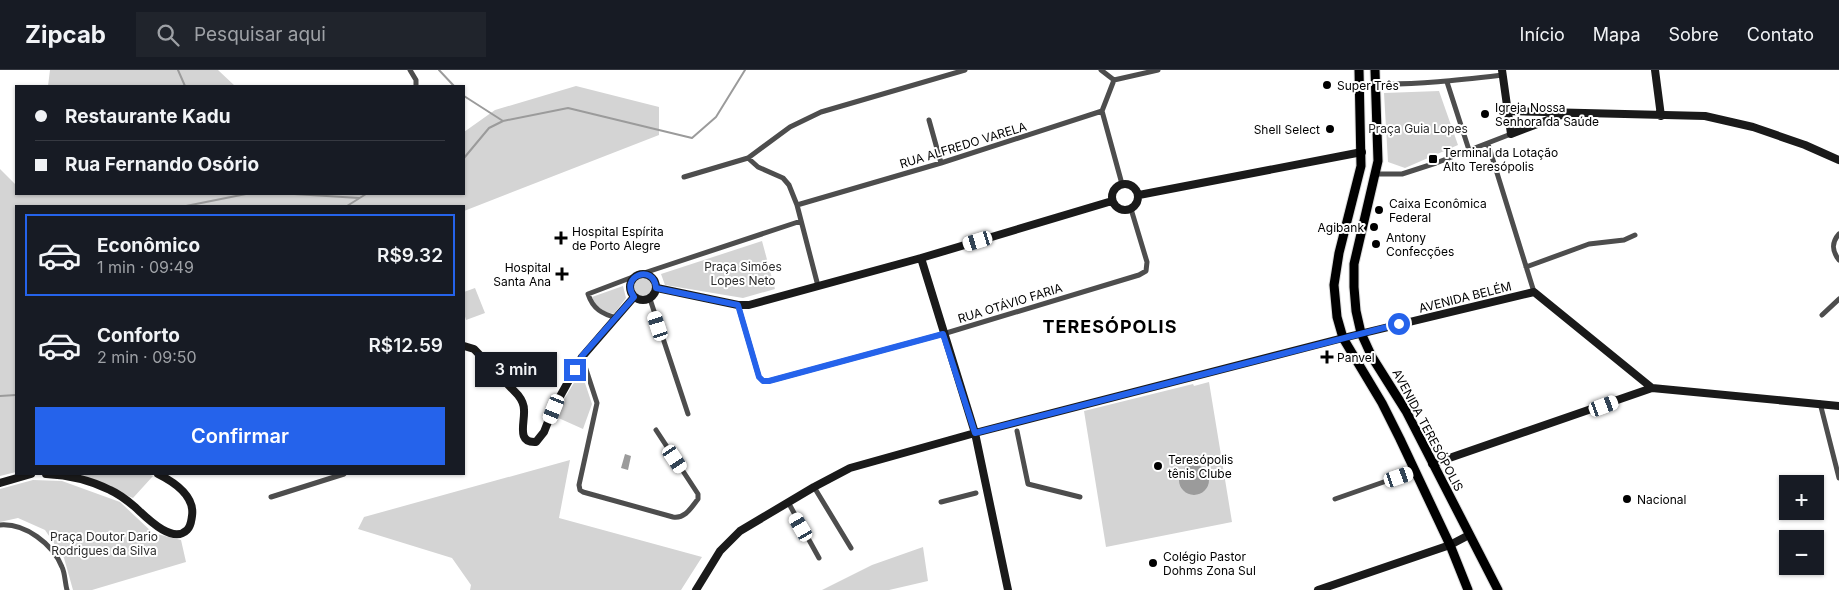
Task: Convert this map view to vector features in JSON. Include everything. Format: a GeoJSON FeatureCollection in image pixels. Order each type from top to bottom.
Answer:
{"type":"FeatureCollection","features":[{"type":"Feature","properties":{"kind":"main road"},"geometry":{"type":"LineString","coordinates":[[1359,70],[1361,166],[1339,252],[1334,285],[1337,317],[1343,338],[1382,403],[1415,471],[1450,545],[1468,590]]}},
{"type":"Feature","properties":{"kind":"main road","name":"AVENIDA TERESÓPOLIS"},"geometry":{"type":"LineString","coordinates":[[1375,70],[1378,161],[1354,264],[1356,311],[1361,333],[1372,357],[1406,411],[1498,590]]}},
{"type":"Feature","properties":{"kind":"street"},"geometry":{"type":"LineString","coordinates":[[410,70],[416,80],[416,85]]}},
{"type":"Feature","properties":{"kind":"street"},"geometry":{"type":"LineString","coordinates":[[684,176],[748,158],[790,127],[821,112],[965,70]]}},
{"type":"Feature","properties":{"kind":"street"},"geometry":{"type":"LineString","coordinates":[[1101,70],[1114,80]]}},
{"type":"Feature","properties":{"kind":"street"},"geometry":{"type":"LineString","coordinates":[[1114,80],[1158,70]]}},
{"type":"Feature","properties":{"kind":"street"},"geometry":{"type":"LineString","coordinates":[[1655,70],[1661,116]]}},
{"type":"Feature","properties":{"kind":"street"},"geometry":{"type":"LineString","coordinates":[[1376,84],[1403,85],[1447,82],[1502,72],[1511,134]]}},
{"type":"Feature","properties":{"kind":"street"},"geometry":{"type":"LineString","coordinates":[[1114,80],[1102,111],[1122,184]]}},
{"type":"Feature","properties":{"kind":"street"},"geometry":{"type":"LineString","coordinates":[[1447,82],[1469,150]]}},
{"type":"Feature","properties":{"kind":"street","name":"RUA ALFREDO VARELA"},"geometry":{"type":"LineString","coordinates":[[797,205],[941,163],[1102,111]]}},
{"type":"Feature","properties":{"kind":"street"},"geometry":{"type":"LineString","coordinates":[[1508,111],[1705,116],[1753,127],[1805,145],[1839,160]]}},
{"type":"Feature","properties":{"kind":"street"},"geometry":{"type":"LineString","coordinates":[[1376,174],[1402,174],[1488,144],[1568,113]]}},
{"type":"Feature","properties":{"kind":"street"},"geometry":{"type":"LineString","coordinates":[[929,120],[941,163]]}},
{"type":"Feature","properties":{"kind":"street"},"geometry":{"type":"LineString","coordinates":[[1488,144],[1534,292],[1652,388]]}},
{"type":"Feature","properties":{"kind":"street"},"geometry":{"type":"LineString","coordinates":[[1139,195],[1362,152]]}},
{"type":"Feature","properties":{"kind":"street"},"geometry":{"type":"LineString","coordinates":[[748,158],[758,167],[783,178],[789,186],[797,205],[818,286]]}},
{"type":"Feature","properties":{"kind":"street"},"geometry":{"type":"LineString","coordinates":[[1122,184],[1133,185],[1139,195],[1138,201],[1131,209],[1124,210],[1116,207],[1112,201],[1112,194],[1116,187],[1122,184]]}},
{"type":"Feature","properties":{"kind":"street"},"geometry":{"type":"LineString","coordinates":[[656,288],[738,305],[750,304],[921,258],[1112,201]]}},
{"type":"Feature","properties":{"kind":"street","name":"RUA OTÁVIO FARIA"},"geometry":{"type":"LineString","coordinates":[[738,305],[759,377],[763,381],[769,381],[943,334],[1139,275],[1146,271],[1147,262],[1131,209]]}},
{"type":"Feature","properties":{"kind":"street"},"geometry":{"type":"LineString","coordinates":[[616,318],[605,315],[597,310],[591,303],[588,294],[638,275],[801,221]]}},
{"type":"Feature","properties":{"kind":"street"},"geometry":{"type":"LineString","coordinates":[[1839,234],[1834,239],[1833,246],[1834,255],[1839,260]]}},
{"type":"Feature","properties":{"kind":"street"},"geometry":{"type":"LineString","coordinates":[[1526,267],[1589,244],[1624,240],[1635,235]]}},
{"type":"Feature","properties":{"kind":"street"},"geometry":{"type":"LineString","coordinates":[[921,258],[975,433],[1008,590]]}},
{"type":"Feature","properties":{"kind":"street"},"geometry":{"type":"LineString","coordinates":[[643,274],[654,280],[656,288],[650,299],[641,301],[634,297],[630,284],[638,275],[643,274]]}},
{"type":"Feature","properties":{"kind":"street","name":"AVENIDA BELÉM"},"geometry":{"type":"LineString","coordinates":[[696,590],[720,551],[740,531],[850,468],[975,433],[1361,333],[1534,292]]}},
{"type":"Feature","properties":{"kind":"street"},"geometry":{"type":"LineString","coordinates":[[465,346],[474,349],[518,395],[523,402],[524,410],[523,437],[536,442],[544,432],[582,356],[634,297]]}},
{"type":"Feature","properties":{"kind":"street"},"geometry":{"type":"LineString","coordinates":[[650,299],[688,414]]}},
{"type":"Feature","properties":{"kind":"street"},"geometry":{"type":"LineString","coordinates":[[1822,315],[1839,299]]}},
{"type":"Feature","properties":{"kind":"street"},"geometry":{"type":"LineString","coordinates":[[582,356],[597,403],[586,449],[579,485],[580,490],[673,517],[679,518],[683,516],[698,499],[698,494],[656,430]]}},
{"type":"Feature","properties":{"kind":"street"},"geometry":{"type":"LineString","coordinates":[[1432,464],[1652,388],[1839,406]]}},
{"type":"Feature","properties":{"kind":"street"},"geometry":{"type":"LineString","coordinates":[[1820,403],[1839,478]]}},
{"type":"Feature","properties":{"kind":"street"},"geometry":{"type":"LineString","coordinates":[[1017,431],[1028,484],[1080,497]]}},
{"type":"Feature","properties":{"kind":"street"},"geometry":{"type":"LineString","coordinates":[[1335,499],[1415,471]]}},
{"type":"Feature","properties":{"kind":"street"},"geometry":{"type":"LineString","coordinates":[[0,483],[28,475]]}},
{"type":"Feature","properties":{"kind":"street"},"geometry":{"type":"LineString","coordinates":[[65,475],[111,490],[136,507],[156,527],[177,534],[185,532],[191,525],[193,512],[190,502],[185,492],[160,475]]}},
{"type":"Feature","properties":{"kind":"street"},"geometry":{"type":"LineString","coordinates":[[271,497],[341,475]]}},
{"type":"Feature","properties":{"kind":"street"},"geometry":{"type":"LineString","coordinates":[[814,487],[851,548]]}},
{"type":"Feature","properties":{"kind":"street"},"geometry":{"type":"LineString","coordinates":[[941,502],[976,493]]}},
{"type":"Feature","properties":{"kind":"street"},"geometry":{"type":"LineString","coordinates":[[788,502],[819,558]]}},
{"type":"Feature","properties":{"kind":"street"},"geometry":{"type":"LineString","coordinates":[[0,525],[25,530],[47,544],[62,567],[67,590]]}},
{"type":"Feature","properties":{"kind":"street"},"geometry":{"type":"LineString","coordinates":[[1318,590],[1450,545],[1469,535]]}},
{"type":"Feature","properties":{"kind":"green space"},"geometry":{"type":"Polygon","coordinates":[[[50,70],[218,70],[234,85],[48,85],[50,70]]]}},
{"type":"Feature","properties":{"kind":"green space"},"geometry":{"type":"Polygon","coordinates":[[[576,86],[659,107],[659,135],[465,211],[465,205],[15,205],[15,472],[0,476],[0,169],[15,184],[15,195],[465,195],[465,131],[495,110],[576,86]]]}},
{"type":"Feature","properties":{"kind":"green space","name":"Praça Guia Lopes"},"geometry":{"type":"Polygon","coordinates":[[[1439,91],[1458,145],[1405,168],[1388,162],[1384,93],[1439,91]]]}},
{"type":"Feature","properties":{"kind":"green space","name":"Praça Simões Lopes Neto"},"geometry":{"type":"Polygon","coordinates":[[[762,241],[775,289],[743,298],[665,285],[661,274],[762,241]]]}},
{"type":"Feature","properties":{"kind":"green space"},"geometry":{"type":"Polygon","coordinates":[[[643,276],[651,279],[654,287],[651,295],[643,298],[635,295],[632,287],[635,279],[643,276]]]}},
{"type":"Feature","properties":{"kind":"green space"},"geometry":{"type":"Polygon","coordinates":[[[623,286],[626,298],[614,314],[601,308],[592,297],[623,286]]]}},
{"type":"Feature","properties":{"kind":"green space"},"geometry":{"type":"Polygon","coordinates":[[[475,288],[485,313],[466,320],[465,292],[475,288]]]}},
{"type":"Feature","properties":{"kind":"green space"},"geometry":{"type":"Polygon","coordinates":[[[581,371],[592,404],[583,429],[554,416],[581,371]]]}},
{"type":"Feature","properties":{"kind":"green space","name":"Teresópolis tênis Clube"},"geometry":{"type":"Polygon","coordinates":[[[1209,382],[1232,522],[1106,547],[1084,411],[1193,384],[1194,386],[1209,382]]]}},
{"type":"Feature","properties":{"kind":"green space"},"geometry":{"type":"Polygon","coordinates":[[[570,460],[559,518],[702,557],[681,590],[470,590],[471,585],[452,558],[358,529],[364,517],[570,460]]]}},
{"type":"Feature","properties":{"kind":"green space"},"geometry":{"type":"Polygon","coordinates":[[[76,475],[153,476],[133,498],[76,475]]]}},
{"type":"Feature","properties":{"kind":"green space","name":"Praça Doutor Dario Rodrigues da Silva"},"geometry":{"type":"Polygon","coordinates":[[[33,480],[62,481],[120,502],[153,533],[181,540],[186,562],[92,590],[73,590],[64,558],[45,530],[18,518],[0,522],[0,489],[33,480]]]}},
{"type":"Feature","properties":{"kind":"green space"},"geometry":{"type":"Polygon","coordinates":[[[923,547],[928,581],[889,590],[822,590],[872,565],[923,547]]]}},
{"type":"Feature","properties":{"kind":"shaded area"},"geometry":{"type":"Polygon","coordinates":[[[625,454],[631,456],[628,470],[621,468],[625,454]]]}},
{"type":"Feature","properties":{"kind":"shaded area"},"geometry":{"type":"Polygon","coordinates":[[[1194,465],[1205,469],[1209,480],[1205,491],[1194,495],[1183,491],[1179,480],[1183,469],[1194,465]]]}},
{"type":"Feature","properties":{"kind":"waterway"},"geometry":{"type":"LineString","coordinates":[[178,70],[185,85]]}},
{"type":"Feature","properties":{"kind":"waterway"},"geometry":{"type":"LineString","coordinates":[[439,70],[453,85]]}},
{"type":"Feature","properties":{"kind":"waterway"},"geometry":{"type":"LineString","coordinates":[[465,157],[489,128],[503,121],[568,108],[692,138],[716,117],[745,70]]}},
{"type":"Feature","properties":{"kind":"waterway"},"geometry":{"type":"LineString","coordinates":[[465,97],[503,121]]}},
{"type":"Feature","properties":{"kind":"waterway"},"geometry":{"type":"LineString","coordinates":[[191,205],[241,195]]}},
{"type":"Feature","properties":{"kind":"waterway"},"geometry":{"type":"LineString","coordinates":[[310,195],[359,198]]}},
{"type":"Feature","properties":{"kind":"waterway"},"geometry":{"type":"LineString","coordinates":[[349,205],[364,195]]}},
{"type":"Feature","properties":{"kind":"waterway"},"geometry":{"type":"LineString","coordinates":[[0,396],[15,395]]}},
{"type":"Feature","properties":{"kind":"place","name":"Super Três"},"geometry":{"type":"Point","coordinates":[1327,85]}},
{"type":"Feature","properties":{"kind":"place","name":"Igreja Nossa Senhora da Saúde"},"geometry":{"type":"Point","coordinates":[1485,114]}},
{"type":"Feature","properties":{"kind":"place","name":"Shell Select"},"geometry":{"type":"Point","coordinates":[1330,129]}},
{"type":"Feature","properties":{"kind":"place","name":"Terminal da Lotação Alto Teresópolis"},"geometry":{"type":"Point","coordinates":[1433,159]}},
{"type":"Feature","properties":{"kind":"place","name":"Caixa Econômica Federal"},"geometry":{"type":"Point","coordinates":[1379,210]}},
{"type":"Feature","properties":{"kind":"place","name":"Agibank"},"geometry":{"type":"Point","coordinates":[1374,227]}},
{"type":"Feature","properties":{"kind":"place","name":"Hospital Espírita de Porto Alegre"},"geometry":{"type":"Point","coordinates":[561,238]}},
{"type":"Feature","properties":{"kind":"place","name":"Antony Confecções"},"geometry":{"type":"Point","coordinates":[1376,244]}},
{"type":"Feature","properties":{"kind":"place","name":"Hospital Santa Ana"},"geometry":{"type":"Point","coordinates":[562,274]}},
{"type":"Feature","properties":{"kind":"place","name":"Panvel"},"geometry":{"type":"Point","coordinates":[1327,357]}},
{"type":"Feature","properties":{"kind":"place","name":"Teresópolis tênis Clube"},"geometry":{"type":"Point","coordinates":[1158,466]}},
{"type":"Feature","properties":{"kind":"place","name":"Nacional"},"geometry":{"type":"Point","coordinates":[1627,499]}},
{"type":"Feature","properties":{"kind":"place","name":"Colégio Pastor Dohms Zona Sul"},"geometry":{"type":"Point","coordinates":[1153,563]}},
{"type":"Feature","properties":{"kind":"district","name":"TERESÓPOLIS"},"geometry":{"type":"Point","coordinates":[1110,326]}},
{"type":"Feature","properties":{"kind":"route"},"geometry":{"type":"LineString","coordinates":[[575,370],[582,356],[634,297],[631,293],[630,284],[635,277],[643,274],[654,280],[656,288],[738,305],[759,377],[763,381],[769,381],[943,334],[975,433],[1399,324]]}}]}
